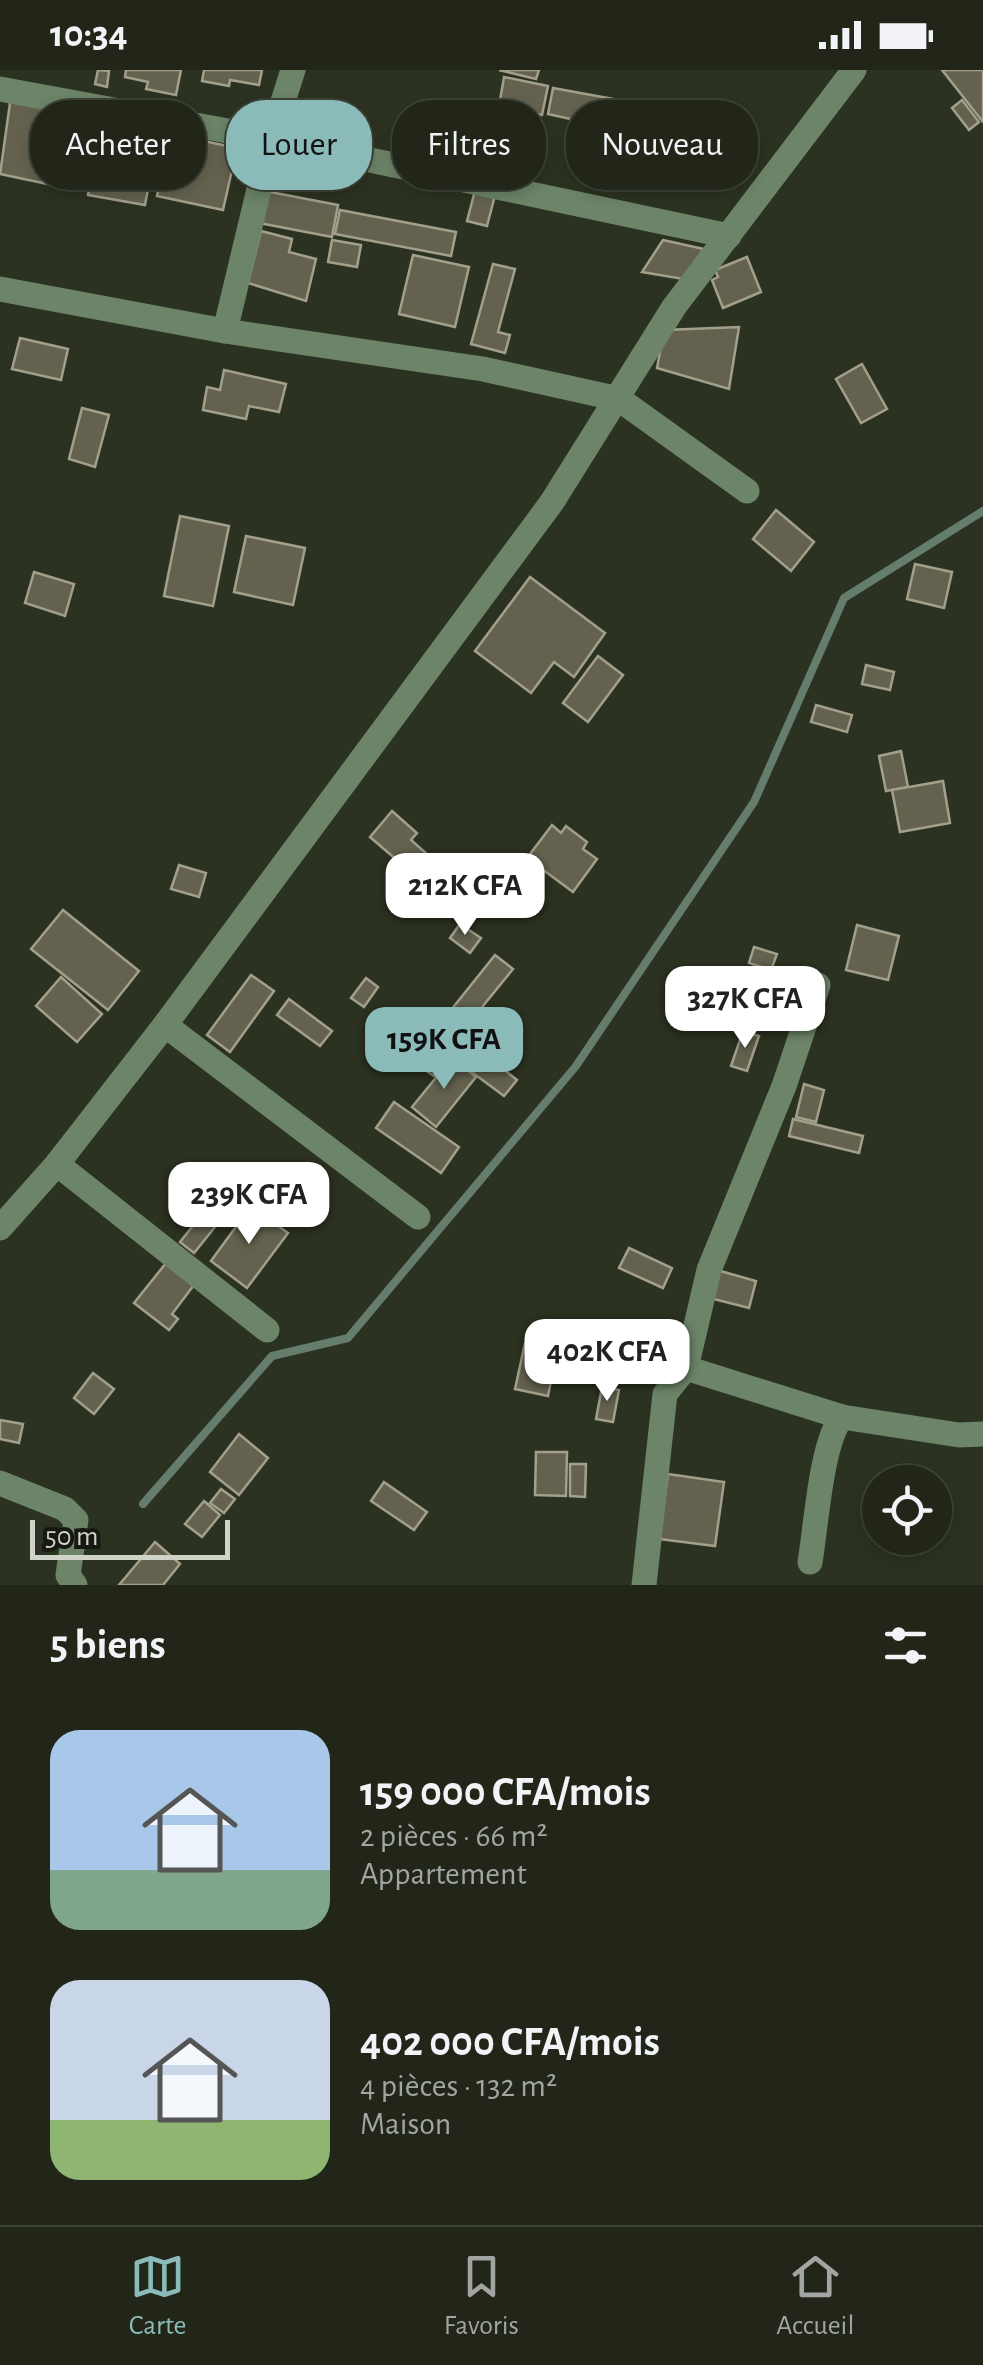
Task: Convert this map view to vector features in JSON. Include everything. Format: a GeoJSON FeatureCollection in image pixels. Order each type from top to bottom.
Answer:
{"type":"FeatureCollection","features":[{"type":"Feature","properties":{"kind":"street"},"geometry":{"type":"LineString","coordinates":[[283,100],[293,70]]}},
{"type":"Feature","properties":{"kind":"street"},"geometry":{"type":"LineString","coordinates":[[0,1228],[57,1164],[164,1025],[552,502],[674,307],[730,236],[844,73]]}},
{"type":"Feature","properties":{"kind":"street"},"geometry":{"type":"LineString","coordinates":[[0,88],[226,130]]}},
{"type":"Feature","properties":{"kind":"street"},"geometry":{"type":"LineString","coordinates":[[372,160],[730,236]]}},
{"type":"Feature","properties":{"kind":"street"},"geometry":{"type":"LineString","coordinates":[[225,332],[259,190]]}},
{"type":"Feature","properties":{"kind":"street"},"geometry":{"type":"LineString","coordinates":[[0,289],[225,332],[483,369],[618,399],[746,491]]}},
{"type":"Feature","properties":{"kind":"street"},"geometry":{"type":"LineString","coordinates":[[644,1585],[666,1394],[686,1368],[709,1270],[784,1086],[818,984]]}},
{"type":"Feature","properties":{"kind":"street"},"geometry":{"type":"LineString","coordinates":[[164,1025],[418,1217]]}},
{"type":"Feature","properties":{"kind":"street"},"geometry":{"type":"LineString","coordinates":[[57,1164],[267,1330]]}},
{"type":"Feature","properties":{"kind":"street"},"geometry":{"type":"LineString","coordinates":[[686,1368],[842,1418],[959,1435],[983,1434]]}},
{"type":"Feature","properties":{"kind":"street"},"geometry":{"type":"LineString","coordinates":[[810,1562],[835,1426],[842,1418]]}},
{"type":"Feature","properties":{"kind":"street"},"geometry":{"type":"LineString","coordinates":[[0,1483],[65,1509],[76,1520],[68,1574],[75,1585]]}},
{"type":"Feature","properties":{"kind":"building"},"geometry":{"type":"Polygon","coordinates":[[[98,70],[109,71],[107,87],[95,84],[98,70]]]}},
{"type":"Feature","properties":{"kind":"building"},"geometry":{"type":"Polygon","coordinates":[[[126,70],[181,70],[176,95],[146,89],[148,82],[125,77],[126,70]]]}},
{"type":"Feature","properties":{"kind":"building"},"geometry":{"type":"Polygon","coordinates":[[[204,70],[262,70],[259,85],[230,80],[229,86],[202,81],[204,70]]]}},
{"type":"Feature","properties":{"kind":"building"},"geometry":{"type":"Polygon","coordinates":[[[499,70],[539,70],[536,79],[499,70]]]}},
{"type":"Feature","properties":{"kind":"building"},"geometry":{"type":"Polygon","coordinates":[[[942,70],[983,70],[983,122],[942,70]]]}},
{"type":"Feature","properties":{"kind":"building"},"geometry":{"type":"Polygon","coordinates":[[[504,77],[548,86],[545,100],[500,100],[504,77]]]}},
{"type":"Feature","properties":{"kind":"building"},"geometry":{"type":"Polygon","coordinates":[[[553,88],[619,100],[566,100],[566,118],[548,114],[553,88]]]}},
{"type":"Feature","properties":{"kind":"building"},"geometry":{"type":"Polygon","coordinates":[[[11,96],[30,100],[30,180],[0,174],[11,96]]]}},
{"type":"Feature","properties":{"kind":"building"},"geometry":{"type":"Polygon","coordinates":[[[962,100],[979,122],[969,130],[952,108],[962,100]]]}},
{"type":"Feature","properties":{"kind":"building"},"geometry":{"type":"Polygon","coordinates":[[[206,142],[226,146],[228,190],[223,210],[157,196],[158,190],[206,190],[206,142]]]}},
{"type":"Feature","properties":{"kind":"building"},"geometry":{"type":"Polygon","coordinates":[[[89,190],[148,190],[145,205],[88,195],[89,190]]]}},
{"type":"Feature","properties":{"kind":"building"},"geometry":{"type":"Polygon","coordinates":[[[475,190],[496,190],[487,226],[467,221],[475,190]]]}},
{"type":"Feature","properties":{"kind":"building"},"geometry":{"type":"Polygon","coordinates":[[[265,191],[338,205],[332,237],[259,223],[265,191]]]}},
{"type":"Feature","properties":{"kind":"building"},"geometry":{"type":"Polygon","coordinates":[[[340,210],[456,232],[451,256],[335,234],[340,210]]]}},
{"type":"Feature","properties":{"kind":"building"},"geometry":{"type":"Polygon","coordinates":[[[261,231],[292,239],[289,252],[316,259],[306,301],[248,283],[261,231]]]}},
{"type":"Feature","properties":{"kind":"building"},"geometry":{"type":"Polygon","coordinates":[[[332,240],[361,245],[357,267],[328,262],[332,240]]]}},
{"type":"Feature","properties":{"kind":"building"},"geometry":{"type":"Polygon","coordinates":[[[663,240],[704,249],[683,279],[642,272],[663,240]]]}},
{"type":"Feature","properties":{"kind":"building"},"geometry":{"type":"Polygon","coordinates":[[[413,255],[469,267],[455,327],[399,314],[413,255]]]}},
{"type":"Feature","properties":{"kind":"building"},"geometry":{"type":"Polygon","coordinates":[[[747,257],[761,292],[723,308],[712,280],[718,277],[715,270],[747,257]]]}},
{"type":"Feature","properties":{"kind":"building"},"geometry":{"type":"Polygon","coordinates":[[[493,264],[515,269],[498,332],[510,335],[505,353],[471,344],[493,264]]]}},
{"type":"Feature","properties":{"kind":"building"},"geometry":{"type":"Polygon","coordinates":[[[739,327],[729,389],[657,368],[664,330],[739,327]]]}},
{"type":"Feature","properties":{"kind":"building"},"geometry":{"type":"Polygon","coordinates":[[[20,338],[68,349],[61,380],[12,369],[20,338]]]}},
{"type":"Feature","properties":{"kind":"building"},"geometry":{"type":"Polygon","coordinates":[[[862,364],[887,409],[861,423],[836,379],[862,364]]]}},
{"type":"Feature","properties":{"kind":"building"},"geometry":{"type":"Polygon","coordinates":[[[224,370],[286,384],[279,412],[249,406],[246,419],[203,410],[207,387],[220,390],[224,370]]]}},
{"type":"Feature","properties":{"kind":"building"},"geometry":{"type":"Polygon","coordinates":[[[82,408],[109,415],[95,467],[69,459],[82,408]]]}},
{"type":"Feature","properties":{"kind":"building"},"geometry":{"type":"Polygon","coordinates":[[[776,510],[814,542],[791,571],[753,539],[776,510]]]}},
{"type":"Feature","properties":{"kind":"building"},"geometry":{"type":"Polygon","coordinates":[[[180,516],[229,526],[213,606],[164,596],[180,516]]]}},
{"type":"Feature","properties":{"kind":"building"},"geometry":{"type":"Polygon","coordinates":[[[246,536],[305,548],[293,605],[234,592],[246,536]]]}},
{"type":"Feature","properties":{"kind":"building"},"geometry":{"type":"Polygon","coordinates":[[[915,564],[952,572],[944,608],[907,599],[915,564]]]}},
{"type":"Feature","properties":{"kind":"building"},"geometry":{"type":"Polygon","coordinates":[[[34,572],[74,584],[65,616],[25,603],[34,572]]]}},
{"type":"Feature","properties":{"kind":"building"},"geometry":{"type":"Polygon","coordinates":[[[530,577],[605,633],[574,677],[554,662],[531,693],[475,651],[530,577]]]}},
{"type":"Feature","properties":{"kind":"building"},"geometry":{"type":"Polygon","coordinates":[[[598,656],[623,675],[588,722],[563,703],[598,656]]]}},
{"type":"Feature","properties":{"kind":"building"},"geometry":{"type":"Polygon","coordinates":[[[866,665],[894,672],[890,690],[862,684],[866,665]]]}},
{"type":"Feature","properties":{"kind":"building"},"geometry":{"type":"Polygon","coordinates":[[[816,705],[852,715],[847,732],[811,722],[816,705]]]}},
{"type":"Feature","properties":{"kind":"building"},"geometry":{"type":"Polygon","coordinates":[[[901,751],[908,787],[886,791],[879,756],[901,751]]]}},
{"type":"Feature","properties":{"kind":"building"},"geometry":{"type":"Polygon","coordinates":[[[943,781],[950,823],[900,832],[892,790],[943,781]]]}},
{"type":"Feature","properties":{"kind":"building"},"geometry":{"type":"Polygon","coordinates":[[[392,811],[417,833],[411,840],[463,886],[448,904],[370,837],[392,811]]]}},
{"type":"Feature","properties":{"kind":"building"},"geometry":{"type":"Polygon","coordinates":[[[552,825],[561,833],[566,826],[587,842],[583,849],[597,859],[573,892],[527,858],[552,825]]]}},
{"type":"Feature","properties":{"kind":"building"},"geometry":{"type":"Polygon","coordinates":[[[179,865],[206,873],[199,897],[171,889],[179,865]]]}},
{"type":"Feature","properties":{"kind":"building"},"geometry":{"type":"Polygon","coordinates":[[[63,910],[139,971],[108,1010],[31,949],[63,910]]]}},
{"type":"Feature","properties":{"kind":"building"},"geometry":{"type":"Polygon","coordinates":[[[460,924],[481,938],[470,953],[450,938],[460,924]]]}},
{"type":"Feature","properties":{"kind":"building"},"geometry":{"type":"Polygon","coordinates":[[[857,925],[899,936],[888,980],[846,970],[857,925]]]}},
{"type":"Feature","properties":{"kind":"building"},"geometry":{"type":"Polygon","coordinates":[[[754,947],[777,954],[771,970],[749,963],[754,947]]]}},
{"type":"Feature","properties":{"kind":"building"},"geometry":{"type":"Polygon","coordinates":[[[495,955],[513,969],[465,1028],[447,1015],[495,955]]]}},
{"type":"Feature","properties":{"kind":"building"},"geometry":{"type":"Polygon","coordinates":[[[251,975],[274,991],[230,1052],[207,1035],[251,975]]]}},
{"type":"Feature","properties":{"kind":"building"},"geometry":{"type":"Polygon","coordinates":[[[61,977],[102,1014],[77,1042],[36,1006],[61,977]]]}},
{"type":"Feature","properties":{"kind":"building"},"geometry":{"type":"Polygon","coordinates":[[[366,978],[378,987],[364,1007],[351,998],[366,978]]]}},
{"type":"Feature","properties":{"kind":"building"},"geometry":{"type":"Polygon","coordinates":[[[289,999],[332,1031],[320,1046],[277,1015],[289,999]]]}},
{"type":"Feature","properties":{"kind":"building"},"geometry":{"type":"Polygon","coordinates":[[[445,1030],[473,1050],[463,1064],[450,1054],[434,1076],[419,1066],[445,1030]]]}},
{"type":"Feature","properties":{"kind":"building"},"geometry":{"type":"Polygon","coordinates":[[[743,1031],[759,1036],[747,1071],[731,1066],[743,1031]]]}},
{"type":"Feature","properties":{"kind":"building"},"geometry":{"type":"Polygon","coordinates":[[[487,1056],[517,1080],[504,1096],[473,1073],[487,1056]]]}},
{"type":"Feature","properties":{"kind":"building"},"geometry":{"type":"Polygon","coordinates":[[[452,1058],[476,1077],[436,1127],[412,1107],[452,1058]]]}},
{"type":"Feature","properties":{"kind":"building"},"geometry":{"type":"Polygon","coordinates":[[[804,1084],[824,1090],[816,1122],[796,1117],[804,1084]]]}},
{"type":"Feature","properties":{"kind":"building"},"geometry":{"type":"Polygon","coordinates":[[[394,1102],[459,1147],[441,1173],[376,1128],[394,1102]]]}},
{"type":"Feature","properties":{"kind":"building"},"geometry":{"type":"Polygon","coordinates":[[[793,1119],[863,1136],[859,1153],[789,1136],[793,1119]]]}},
{"type":"Feature","properties":{"kind":"building"},"geometry":{"type":"Polygon","coordinates":[[[227,1183],[241,1195],[194,1253],[180,1242],[227,1183]]]}},
{"type":"Feature","properties":{"kind":"building"},"geometry":{"type":"Polygon","coordinates":[[[251,1206],[288,1233],[247,1288],[211,1261],[251,1206]]]}},
{"type":"Feature","properties":{"kind":"building"},"geometry":{"type":"Polygon","coordinates":[[[629,1248],[672,1268],[663,1288],[619,1268],[629,1248]]]}},
{"type":"Feature","properties":{"kind":"building"},"geometry":{"type":"Polygon","coordinates":[[[166,1263],[194,1285],[172,1314],[178,1319],[169,1330],[134,1303],[166,1263]]]}},
{"type":"Feature","properties":{"kind":"building"},"geometry":{"type":"Polygon","coordinates":[[[717,1270],[756,1281],[749,1308],[710,1298],[717,1270]]]}},
{"type":"Feature","properties":{"kind":"building"},"geometry":{"type":"Polygon","coordinates":[[[525,1343],[557,1351],[548,1396],[515,1389],[525,1343]]]}},
{"type":"Feature","properties":{"kind":"building"},"geometry":{"type":"Polygon","coordinates":[[[93,1373],[114,1389],[94,1414],[74,1398],[93,1373]]]}},
{"type":"Feature","properties":{"kind":"building"},"geometry":{"type":"Polygon","coordinates":[[[602,1387],[619,1390],[613,1422],[596,1419],[602,1387]]]}},
{"type":"Feature","properties":{"kind":"building"},"geometry":{"type":"Polygon","coordinates":[[[0,1420],[23,1424],[19,1443],[0,1439],[0,1420]]]}},
{"type":"Feature","properties":{"kind":"building"},"geometry":{"type":"Polygon","coordinates":[[[239,1434],[268,1458],[239,1495],[210,1472],[239,1434]]]}},
{"type":"Feature","properties":{"kind":"building"},"geometry":{"type":"Polygon","coordinates":[[[536,1452],[567,1452],[566,1496],[535,1495],[536,1452]]]}},
{"type":"Feature","properties":{"kind":"building"},"geometry":{"type":"Polygon","coordinates":[[[570,1464],[586,1464],[585,1497],[570,1496],[570,1464]]]}},
{"type":"Feature","properties":{"kind":"building"},"geometry":{"type":"Polygon","coordinates":[[[668,1474],[724,1482],[715,1546],[659,1539],[668,1474]]]}},
{"type":"Feature","properties":{"kind":"building"},"geometry":{"type":"Polygon","coordinates":[[[384,1482],[427,1512],[414,1530],[371,1501],[384,1482]]]}},
{"type":"Feature","properties":{"kind":"building"},"geometry":{"type":"Polygon","coordinates":[[[221,1489],[235,1499],[224,1513],[210,1503],[221,1489]]]}},
{"type":"Feature","properties":{"kind":"building"},"geometry":{"type":"Polygon","coordinates":[[[204,1501],[220,1515],[202,1537],[185,1524],[204,1501]]]}},
{"type":"Feature","properties":{"kind":"building"},"geometry":{"type":"Polygon","coordinates":[[[155,1542],[180,1564],[163,1585],[119,1585],[155,1542]]]}},
{"type":"Feature","properties":{"kind":"waterway"},"geometry":{"type":"LineString","coordinates":[[143,1504],[272,1356],[348,1338],[576,1066],[754,802],[844,598],[983,511]]}}]}
